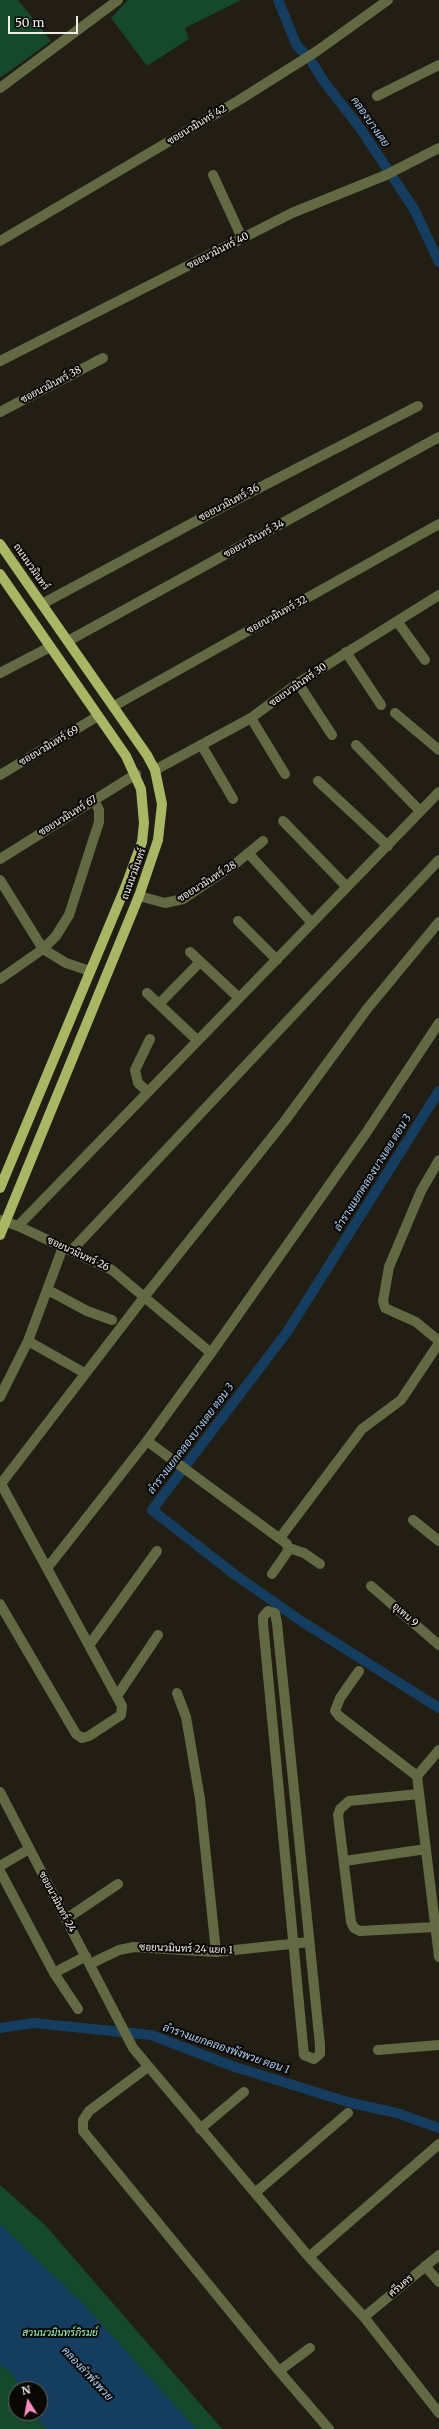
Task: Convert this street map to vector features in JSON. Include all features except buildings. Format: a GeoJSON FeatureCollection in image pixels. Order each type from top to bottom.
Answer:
{"type":"FeatureCollection","features":[{"type":"Feature","properties":{"kind":"main road","name":"ถนนนวมินทร์"},"geometry":{"type":"LineString","coordinates":[[0,544],[114,706],[155,770],[162,804],[161,823],[154,853],[139,896],[3,1221],[0,1235]]}},
{"type":"Feature","properties":{"kind":"main road","name":"ถนนนวมินทร์"},"geometry":{"type":"LineString","coordinates":[[0,574],[136,774],[143,806],[144,823],[142,842],[125,888],[2,1177],[0,1188]]}},
{"type":"Feature","properties":{"kind":"street"},"geometry":{"type":"LineString","coordinates":[[0,88],[118,0]]}},
{"type":"Feature","properties":{"kind":"street","name":"ซอยนวมินทร์ 42"},"geometry":{"type":"LineString","coordinates":[[0,241],[241,99],[317,51],[388,0]]}},
{"type":"Feature","properties":{"kind":"street"},"geometry":{"type":"LineString","coordinates":[[378,96],[439,64]]}},
{"type":"Feature","properties":{"kind":"street","name":"ซอยนวมินทร์ 40"},"geometry":{"type":"LineString","coordinates":[[0,361],[292,212],[386,175],[439,148]]}},
{"type":"Feature","properties":{"kind":"street"},"geometry":{"type":"LineString","coordinates":[[213,175],[242,238]]}},
{"type":"Feature","properties":{"kind":"street","name":"ซอยนวมินทร์ 38"},"geometry":{"type":"LineString","coordinates":[[0,412],[103,358]]}},
{"type":"Feature","properties":{"kind":"street","name":"ซอยนวมินทร์ 36"},"geometry":{"type":"LineString","coordinates":[[42,604],[226,505],[418,406]]}},
{"type":"Feature","properties":{"kind":"street","name":"ซอยนวมินทร์ 34"},"geometry":{"type":"LineString","coordinates":[[68,641],[439,437]]}},
{"type":"Feature","properties":{"kind":"street","name":"ซอยนวมินทร์ 32"},"geometry":{"type":"LineString","coordinates":[[114,706],[439,524]]}},
{"type":"Feature","properties":{"kind":"street","name":"ซอยนวมินทร์ 30"},"geometry":{"type":"LineString","coordinates":[[155,770],[202,746],[251,718],[298,683],[439,595]]}},
{"type":"Feature","properties":{"kind":"street"},"geometry":{"type":"LineString","coordinates":[[397,621],[425,660]]}},
{"type":"Feature","properties":{"kind":"street"},"geometry":{"type":"LineString","coordinates":[[0,674],[50,647]]}},
{"type":"Feature","properties":{"kind":"street"},"geometry":{"type":"LineString","coordinates":[[346,652],[381,705]]}},
{"type":"Feature","properties":{"kind":"street"},"geometry":{"type":"LineString","coordinates":[[298,683],[332,735]]}},
{"type":"Feature","properties":{"kind":"street"},"geometry":{"type":"LineString","coordinates":[[395,712],[439,750]]}},
{"type":"Feature","properties":{"kind":"street","name":"ซอยนวมินทร์ 69"},"geometry":{"type":"LineString","coordinates":[[0,774],[98,716]]}},
{"type":"Feature","properties":{"kind":"street"},"geometry":{"type":"LineString","coordinates":[[251,718],[285,774]]}},
{"type":"Feature","properties":{"kind":"street"},"geometry":{"type":"LineString","coordinates":[[356,745],[420,811]]}},
{"type":"Feature","properties":{"kind":"street"},"geometry":{"type":"LineString","coordinates":[[202,746],[233,799]]}},
{"type":"Feature","properties":{"kind":"street","name":"ซอยนวมินทร์ 67"},"geometry":{"type":"LineString","coordinates":[[0,858],[136,774]]}},
{"type":"Feature","properties":{"kind":"street"},"geometry":{"type":"LineString","coordinates":[[318,781],[388,846]]}},
{"type":"Feature","properties":{"kind":"street"},"geometry":{"type":"LineString","coordinates":[[18,1226],[147,1091],[240,998],[346,886],[388,846],[439,792]]}},
{"type":"Feature","properties":{"kind":"street"},"geometry":{"type":"LineString","coordinates":[[0,979],[43,949],[56,936],[69,915],[99,822],[99,810],[94,800]]}},
{"type":"Feature","properties":{"kind":"street"},"geometry":{"type":"LineString","coordinates":[[283,821],[346,886]]}},
{"type":"Feature","properties":{"kind":"street","name":"ซอยนวมินทร์ 28"},"geometry":{"type":"LineString","coordinates":[[139,896],[165,903],[174,902],[249,854],[263,841]]}},
{"type":"Feature","properties":{"kind":"street"},"geometry":{"type":"LineString","coordinates":[[249,854],[312,923]]}},
{"type":"Feature","properties":{"kind":"street"},"geometry":{"type":"LineString","coordinates":[[0,1397],[28,1341],[48,1290],[67,1249],[421,881],[439,860]]}},
{"type":"Feature","properties":{"kind":"street"},"geometry":{"type":"LineString","coordinates":[[0,880],[43,949],[66,963],[90,971]]}},
{"type":"Feature","properties":{"kind":"street"},"geometry":{"type":"LineString","coordinates":[[238,921],[277,960]]}},
{"type":"Feature","properties":{"kind":"street"},"geometry":{"type":"LineString","coordinates":[[0,1604],[76,1734],[82,1738],[89,1736],[121,1715],[122,1706],[90,1644],[1,1485],[145,1296],[284,1122],[367,1009],[439,922]]}},
{"type":"Feature","properties":{"kind":"street"},"geometry":{"type":"LineString","coordinates":[[190,952],[240,998]]}},
{"type":"Feature","properties":{"kind":"street"},"geometry":{"type":"LineString","coordinates":[[159,1004],[200,962]]}},
{"type":"Feature","properties":{"kind":"street"},"geometry":{"type":"LineString","coordinates":[[147,993],[197,1040]]}},
{"type":"Feature","properties":{"kind":"street"},"geometry":{"type":"LineString","coordinates":[[48,1567],[147,1441],[211,1353],[366,1133],[439,1023]]}},
{"type":"Feature","properties":{"kind":"street"},"geometry":{"type":"LineString","coordinates":[[147,1091],[138,1083],[135,1070],[150,1039]]}},
{"type":"Feature","properties":{"kind":"street"},"geometry":{"type":"LineString","coordinates":[[280,1538],[362,1428],[401,1400],[439,1342],[416,1322],[385,1308],[383,1301],[392,1261],[422,1191],[439,1160]]}},
{"type":"Feature","properties":{"kind":"street","name":"ซอยนวมินทร์ 26"},"geometry":{"type":"LineString","coordinates":[[3,1221],[18,1226],[112,1270],[145,1296],[211,1353]]}},
{"type":"Feature","properties":{"kind":"street"},"geometry":{"type":"LineString","coordinates":[[48,1290],[87,1311],[112,1320]]}},
{"type":"Feature","properties":{"kind":"street"},"geometry":{"type":"LineString","coordinates":[[28,1341],[81,1371]]}},
{"type":"Feature","properties":{"kind":"street"},"geometry":{"type":"LineString","coordinates":[[147,1441],[280,1538],[289,1548],[304,1553],[320,1564]]}},
{"type":"Feature","properties":{"kind":"street"},"geometry":{"type":"LineString","coordinates":[[413,1520],[439,1541]]}},
{"type":"Feature","properties":{"kind":"street"},"geometry":{"type":"LineString","coordinates":[[272,1574],[289,1548]]}},
{"type":"Feature","properties":{"kind":"street"},"geometry":{"type":"LineString","coordinates":[[90,1644],[157,1551]]}},
{"type":"Feature","properties":{"kind":"street","name":"อุเทน 9"},"geometry":{"type":"LineString","coordinates":[[371,1586],[439,1645]]}},
{"type":"Feature","properties":{"kind":"street"},"geometry":{"type":"LineString","coordinates":[[268,1611],[275,1613],[277,1623],[309,1942],[320,2045],[320,2054],[314,2059],[304,2055],[263,1622],[263,1617],[268,1611]]}},
{"type":"Feature","properties":{"kind":"street"},"geometry":{"type":"LineString","coordinates":[[117,1696],[158,1635]]}},
{"type":"Feature","properties":{"kind":"street"},"geometry":{"type":"LineString","coordinates":[[359,1671],[340,1698],[335,1711],[339,1716],[417,1776],[439,1957]]}},
{"type":"Feature","properties":{"kind":"street"},"geometry":{"type":"LineString","coordinates":[[177,1692],[186,1717],[200,1799],[216,1952]]}},
{"type":"Feature","properties":{"kind":"street"},"geometry":{"type":"LineString","coordinates":[[417,1776],[439,1750]]}},
{"type":"Feature","properties":{"kind":"street","name":"ซอยนวมินทร์ 24"},"geometry":{"type":"LineString","coordinates":[[0,1792],[88,1960],[125,2035],[148,2067],[200,2129],[309,2257],[364,2317],[439,2413]]}},
{"type":"Feature","properties":{"kind":"street"},"geometry":{"type":"LineString","coordinates":[[419,1794],[349,1802],[344,1804],[338,1814],[345,1861],[351,1922],[354,1928],[360,1930],[435,1927]]}},
{"type":"Feature","properties":{"kind":"street"},"geometry":{"type":"LineString","coordinates":[[0,1866],[29,1849]]}},
{"type":"Feature","properties":{"kind":"street"},"geometry":{"type":"LineString","coordinates":[[345,1861],[426,1849]]}},
{"type":"Feature","properties":{"kind":"street"},"geometry":{"type":"LineString","coordinates":[[0,1871],[54,1973],[78,2009]]}},
{"type":"Feature","properties":{"kind":"street"},"geometry":{"type":"LineString","coordinates":[[66,1919],[118,1884]]}},
{"type":"Feature","properties":{"kind":"street","name":"ซอยนวมินทร์ 24 แยก 1"},"geometry":{"type":"LineString","coordinates":[[54,1973],[88,1960],[134,1947],[216,1952],[309,1942]]}},
{"type":"Feature","properties":{"kind":"street"},"geometry":{"type":"LineString","coordinates":[[378,2050],[439,2045]]}},
{"type":"Feature","properties":{"kind":"street"},"geometry":{"type":"LineString","coordinates":[[148,2067],[89,2111],[83,2120],[83,2131],[278,2371],[328,2429]]}},
{"type":"Feature","properties":{"kind":"street"},"geometry":{"type":"LineString","coordinates":[[200,2129],[244,2092]]}},
{"type":"Feature","properties":{"kind":"street"},"geometry":{"type":"LineString","coordinates":[[255,2193],[348,2113]]}},
{"type":"Feature","properties":{"kind":"street"},"geometry":{"type":"LineString","coordinates":[[309,2257],[439,2144]]}},
{"type":"Feature","properties":{"kind":"street","name":"ศรีนคร"},"geometry":{"type":"LineString","coordinates":[[364,2317],[439,2255]]}},
{"type":"Feature","properties":{"kind":"street"},"geometry":{"type":"LineString","coordinates":[[425,2266],[439,2282]]}},
{"type":"Feature","properties":{"kind":"street"},"geometry":{"type":"LineString","coordinates":[[278,2371],[310,2348]]}},
{"type":"Feature","properties":{"kind":"green space"},"geometry":{"type":"Polygon","coordinates":[[[0,0],[18,0],[51,41],[0,78],[0,0]]]}},
{"type":"Feature","properties":{"kind":"green space"},"geometry":{"type":"Polygon","coordinates":[[[128,0],[241,0],[185,28],[189,39],[147,66],[111,18],[128,0]]]}},
{"type":"Feature","properties":{"kind":"green space","name":"สวนนวมินทร์ภิรมย์"},"geometry":{"type":"Polygon","coordinates":[[[0,2185],[45,2225],[222,2429],[0,2429],[0,2185]]]}},
{"type":"Feature","properties":{"kind":"water","name":"สวนนวมินทร์ภิรมย์"},"geometry":{"type":"Polygon","coordinates":[[[0,2224],[87,2308],[196,2429],[47,2429],[39,2421],[48,2421],[48,2381],[17,2381],[10,2372],[0,2364],[0,2224]]]}},
{"type":"Feature","properties":{"kind":"waterway","name":"คลองบางเตย"},"geometry":{"type":"LineString","coordinates":[[278,0],[297,46],[309,58],[325,83],[360,128],[414,209],[439,262]]}},
{"type":"Feature","properties":{"kind":"waterway","name":"ลำรางแยกคลองบางเตย ตอน 3"},"geometry":{"type":"LineString","coordinates":[[439,1091],[287,1332],[152,1510],[234,1574],[301,1621],[439,1708]]}},
{"type":"Feature","properties":{"kind":"waterway","name":"ลำรางแยกคลองพังพวย ตอน 1"},"geometry":{"type":"LineString","coordinates":[[0,2028],[34,2023],[151,2035],[235,2067],[351,2103],[397,2113],[439,2128]]}},
{"type":"Feature","properties":{"kind":"water label","name":"คลองลำพังพวย"},"geometry":{"type":"Point","coordinates":[87,2374]}}]}
